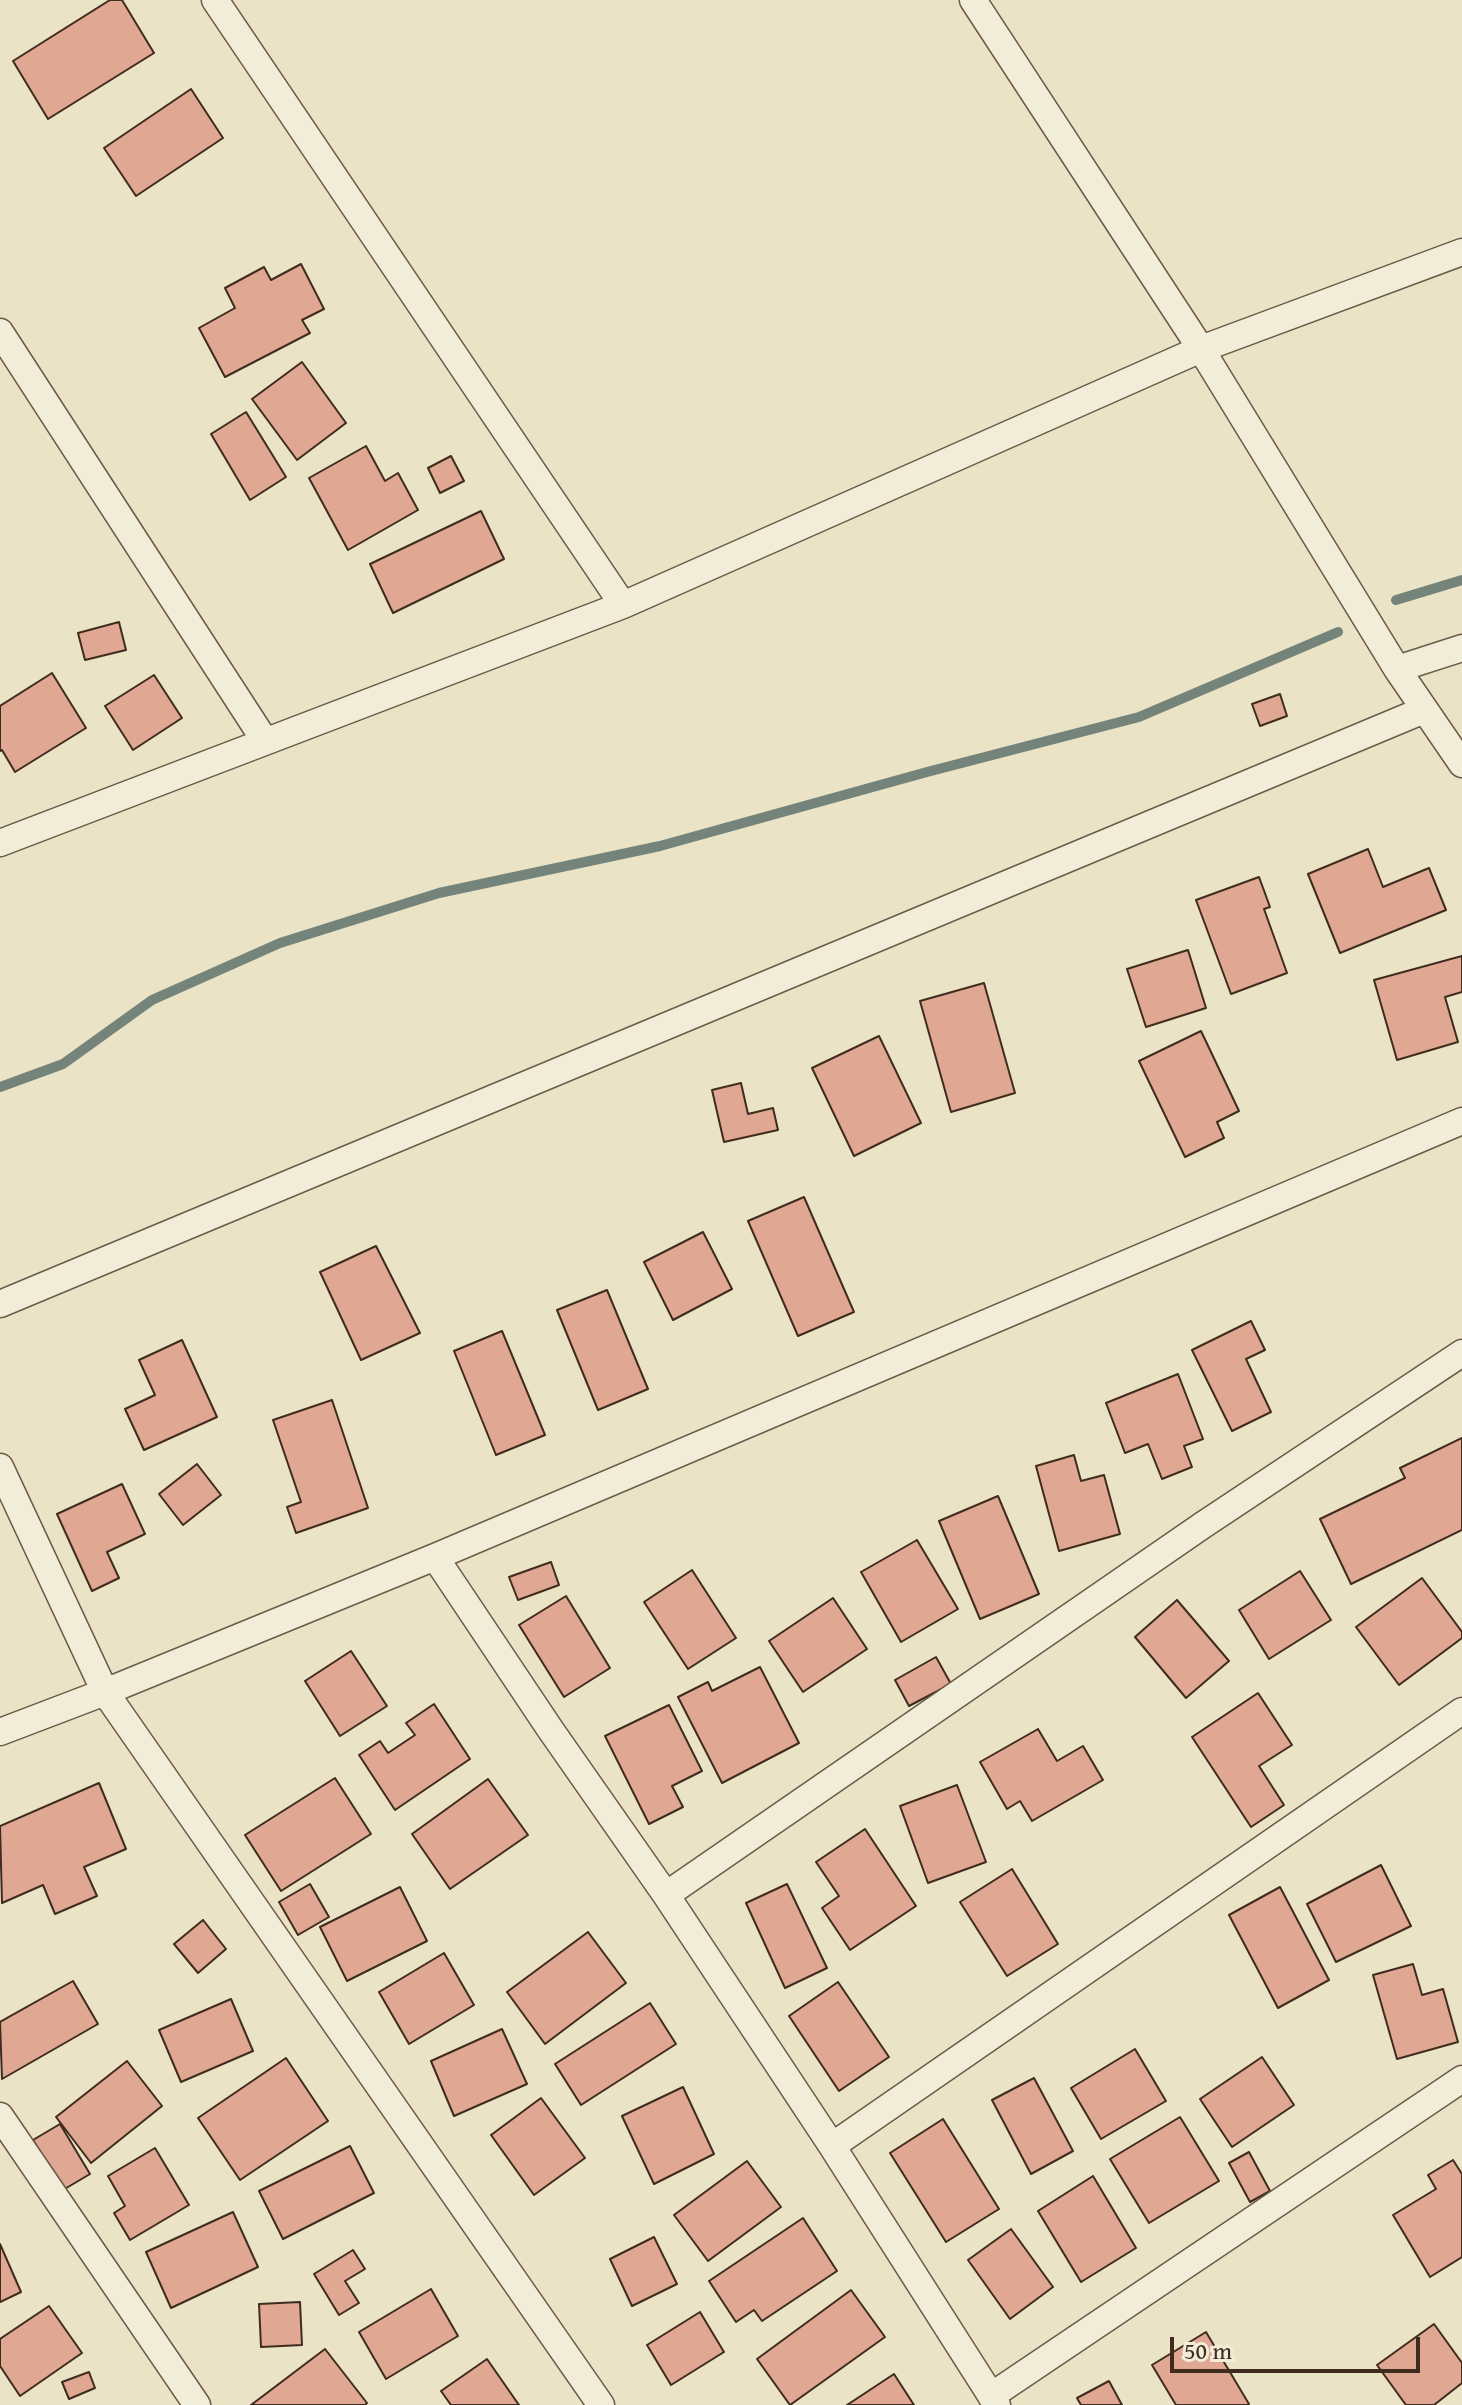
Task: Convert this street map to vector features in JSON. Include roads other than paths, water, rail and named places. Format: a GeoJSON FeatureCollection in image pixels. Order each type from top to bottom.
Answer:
{"type":"FeatureCollection","features":[{"type":"Feature","properties":{"kind":"street"},"geometry":{"type":"LineString","coordinates":[[215,0],[623,605]]}},
{"type":"Feature","properties":{"kind":"street"},"geometry":{"type":"LineString","coordinates":[[973,0],[1201,349],[1397,669],[1462,764]]}},
{"type":"Feature","properties":{"kind":"street"},"geometry":{"type":"LineString","coordinates":[[0,843],[623,605],[1201,349],[1462,252]]}},
{"type":"Feature","properties":{"kind":"street"},"geometry":{"type":"LineString","coordinates":[[0,332],[265,741]]}},
{"type":"Feature","properties":{"kind":"street"},"geometry":{"type":"LineString","coordinates":[[1397,669],[1462,648]]}},
{"type":"Feature","properties":{"kind":"street"},"geometry":{"type":"LineString","coordinates":[[0,1304],[1424,710]]}},
{"type":"Feature","properties":{"kind":"street"},"geometry":{"type":"LineString","coordinates":[[0,1732],[435,1557],[1462,1121]]}},
{"type":"Feature","properties":{"kind":"street"},"geometry":{"type":"LineString","coordinates":[[666,1895],[1203,1525],[1462,1353]]}},
{"type":"Feature","properties":{"kind":"street"},"geometry":{"type":"LineString","coordinates":[[0,1467],[105,1692],[601,2405]]}},
{"type":"Feature","properties":{"kind":"street"},"geometry":{"type":"LineString","coordinates":[[435,1557],[666,1895],[832,2146],[994,2401],[1462,2079]]}},
{"type":"Feature","properties":{"kind":"street"},"geometry":{"type":"LineString","coordinates":[[832,2146],[1462,1711]]}},
{"type":"Feature","properties":{"kind":"street"},"geometry":{"type":"LineString","coordinates":[[0,2116],[197,2405]]}},
{"type":"Feature","properties":{"kind":"waterway"},"geometry":{"type":"LineString","coordinates":[[1396,600],[1462,580]]}},
{"type":"Feature","properties":{"kind":"waterway"},"geometry":{"type":"LineString","coordinates":[[0,1087],[63,1064],[152,1000],[280,943],[439,893],[660,846],[1139,717],[1338,632]]}}]}
